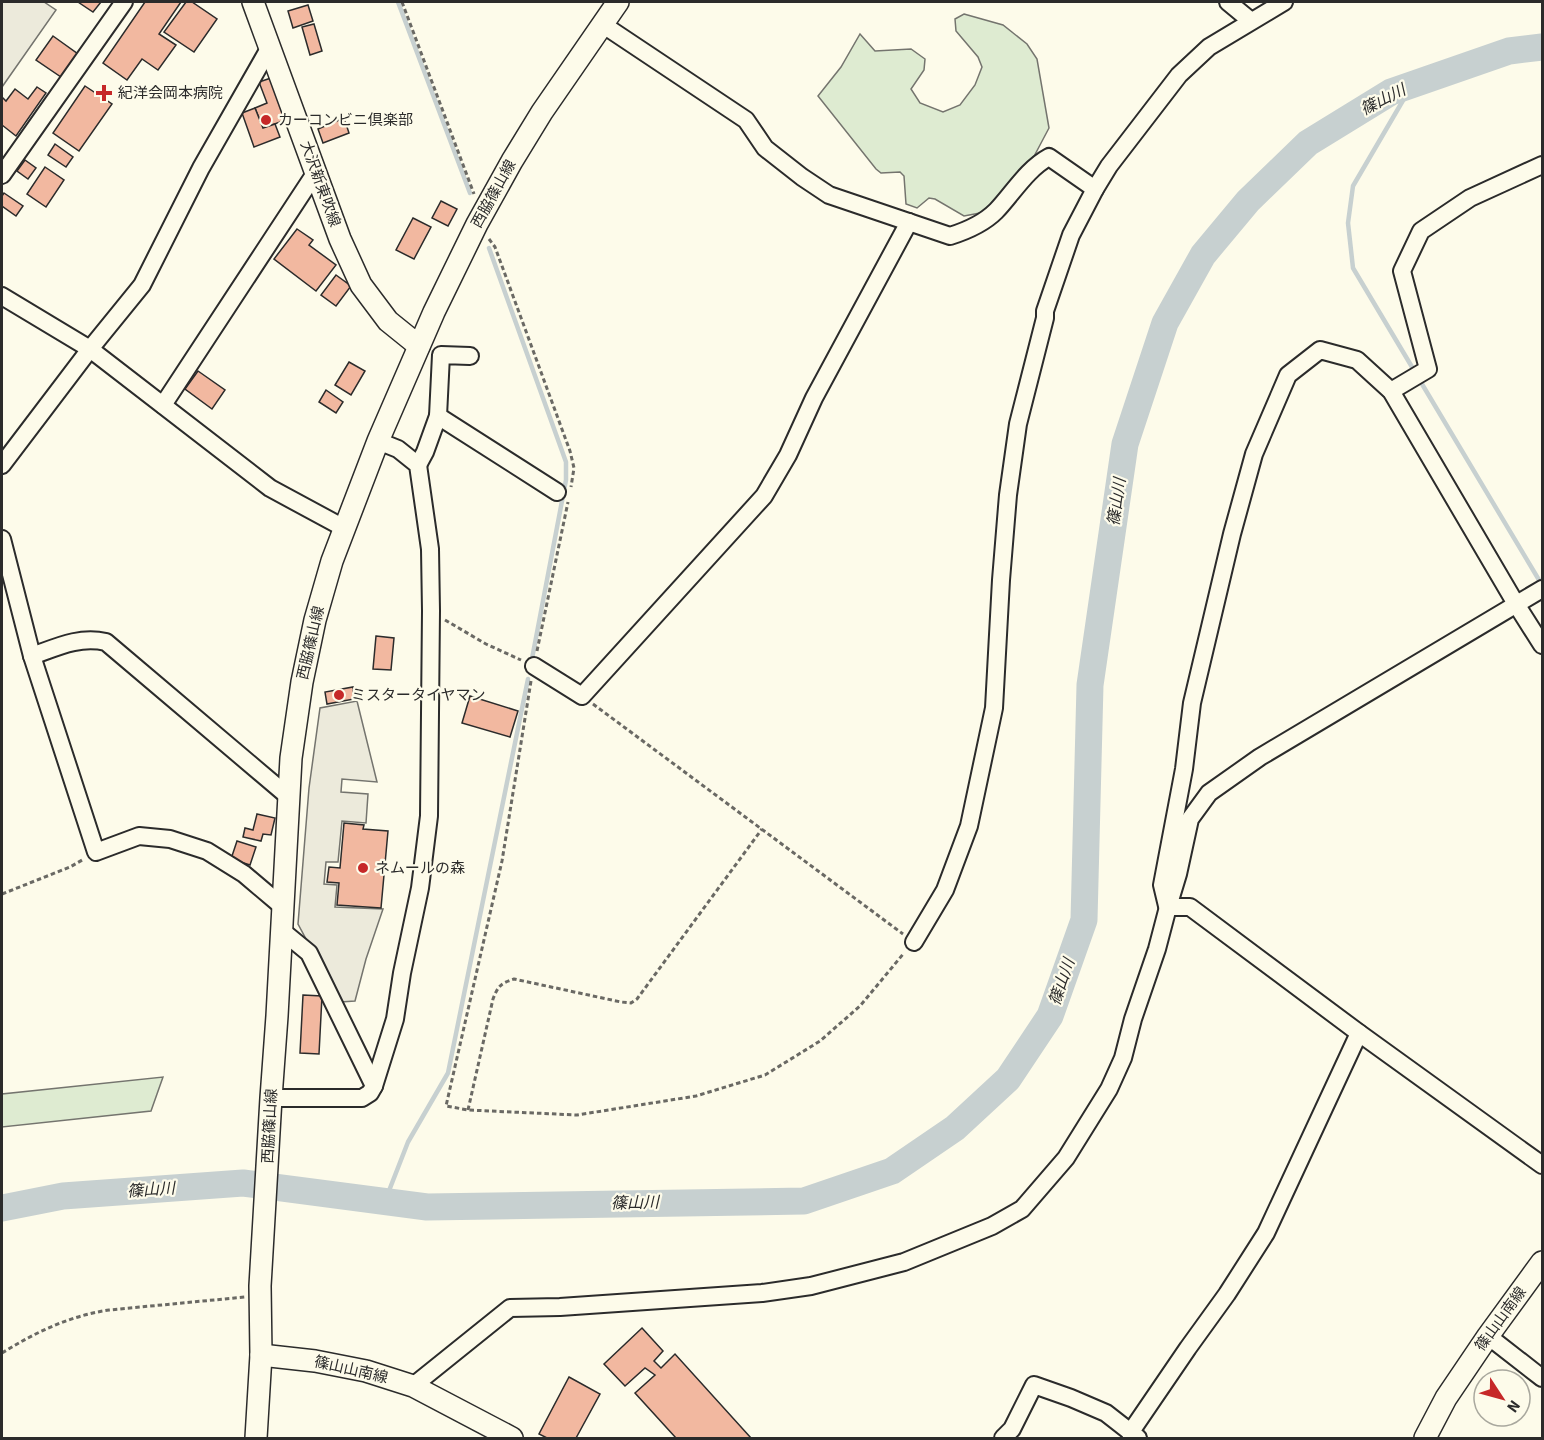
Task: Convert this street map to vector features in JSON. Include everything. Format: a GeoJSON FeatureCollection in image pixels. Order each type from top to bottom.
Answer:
{"type":"FeatureCollection","features":[{"type":"Feature","properties":{"kind":"main road","name":"大沢新東吹線"},"geometry":{"type":"LineString","coordinates":[[253,2],[340,239],[361,285],[388,321],[419,346]]}},
{"type":"Feature","properties":{"kind":"main road","name":"西脇篠山線"},"geometry":{"type":"LineString","coordinates":[[261,1355],[260,1291],[291,758],[302,682],[315,620],[332,561],[378,441],[434,312],[477,224],[542,112],[618,2]]}},
{"type":"Feature","properties":{"kind":"main road","name":"篠山山南線"},"geometry":{"type":"LineString","coordinates":[[1425,1438],[1446,1398],[1542,1262]]}},
{"type":"Feature","properties":{"kind":"main road","name":"篠山山南線"},"geometry":{"type":"LineString","coordinates":[[261,1355],[315,1360],[366,1371],[413,1386],[512,1438]]}},
{"type":"Feature","properties":{"kind":"main road"},"geometry":{"type":"LineString","coordinates":[[256,1438],[261,1355]]}},
{"type":"Feature","properties":{"kind":"street"},"geometry":{"type":"LineString","coordinates":[[2,175],[124,2]]}},
{"type":"Feature","properties":{"kind":"street"},"geometry":{"type":"LineString","coordinates":[[914,942],[945,890],[969,826],[994,708],[1008,495],[1018,424],[1045,311],[1071,235],[1109,166],[1179,75],[1209,47],[1284,2]]}},
{"type":"Feature","properties":{"kind":"street"},"geometry":{"type":"LineString","coordinates":[[1236,4],[1251,21]]}},
{"type":"Feature","properties":{"kind":"street"},"geometry":{"type":"LineString","coordinates":[[602,24],[746,120],[765,148],[801,177],[829,195],[950,236],[966,231],[994,213],[1038,162],[1049,157],[1095,189]]}},
{"type":"Feature","properties":{"kind":"street"},"geometry":{"type":"LineString","coordinates":[[2,465],[142,285],[201,168],[270,47]]}},
{"type":"Feature","properties":{"kind":"street"},"geometry":{"type":"LineString","coordinates":[[1391,391],[1428,369],[1402,271],[1421,231],[1470,198],[1542,165]]}},
{"type":"Feature","properties":{"kind":"street"},"geometry":{"type":"LineString","coordinates":[[163,405],[316,172]]}},
{"type":"Feature","properties":{"kind":"street"},"geometry":{"type":"LineString","coordinates":[[534,666],[582,696],[764,496],[788,455],[814,398],[909,222]]}},
{"type":"Feature","properties":{"kind":"street"},"geometry":{"type":"LineString","coordinates":[[2,296],[90,349],[270,488],[344,528]]}},
{"type":"Feature","properties":{"kind":"street"},"geometry":{"type":"LineString","coordinates":[[1168,907],[1162,885],[1184,770],[1192,703],[1232,534],[1254,454],[1288,375],[1320,351],[1357,360],[1391,391],[1542,645]]}},
{"type":"Feature","properties":{"kind":"street"},"geometry":{"type":"LineString","coordinates":[[271,1101],[362,1098],[370,1093],[395,1018],[420,888],[429,816],[430,549],[418,465],[438,416],[441,355],[470,356]]}},
{"type":"Feature","properties":{"kind":"street"},"geometry":{"type":"LineString","coordinates":[[438,416],[565,494]]}},
{"type":"Feature","properties":{"kind":"street"},"geometry":{"type":"LineString","coordinates":[[378,441],[398,449],[418,465]]}},
{"type":"Feature","properties":{"kind":"street"},"geometry":{"type":"LineString","coordinates":[[2,539],[32,656],[96,852],[139,836],[170,839],[207,851],[244,874],[283,907]]}},
{"type":"Feature","properties":{"kind":"street"},"geometry":{"type":"LineString","coordinates":[[413,1386],[510,1308],[560,1307],[762,1293],[811,1286],[904,1262],[992,1226],[1022,1209],[1066,1158],[1109,1089],[1123,1058],[1133,1019],[1157,949],[1178,874],[1190,819],[1209,794],[1260,757],[1542,589]]}},
{"type":"Feature","properties":{"kind":"street"},"geometry":{"type":"LineString","coordinates":[[32,656],[76,641],[106,642],[289,797]]}},
{"type":"Feature","properties":{"kind":"street"},"geometry":{"type":"LineString","coordinates":[[1168,907],[1190,907],[1359,1034],[1542,1165]]}},
{"type":"Feature","properties":{"kind":"street"},"geometry":{"type":"LineString","coordinates":[[281,930],[309,953],[374,1086]]}},
{"type":"Feature","properties":{"kind":"street"},"geometry":{"type":"LineString","coordinates":[[1003,1438],[1012,1429],[1034,1385],[1106,1413],[1134,1436],[1188,1348],[1227,1294],[1266,1233],[1359,1034]]}},
{"type":"Feature","properties":{"kind":"street"},"geometry":{"type":"LineString","coordinates":[[1488,1336],[1542,1378]]}},
{"type":"Feature","properties":{"kind":"path"},"geometry":{"type":"LineString","coordinates":[[402,2],[475,194]]}},
{"type":"Feature","properties":{"kind":"path"},"geometry":{"type":"LineString","coordinates":[[477,224],[495,247],[570,451],[574,468],[565,494],[502,861],[446,1106],[468,1110],[577,1115],[696,1096],[765,1075],[820,1041],[860,1006],[914,942],[582,696]]}},
{"type":"Feature","properties":{"kind":"path"},"geometry":{"type":"LineString","coordinates":[[431,611],[486,644],[534,666]]}},
{"type":"Feature","properties":{"kind":"path"},"geometry":{"type":"LineString","coordinates":[[468,1110],[493,999],[498,987],[514,979],[631,1003],[637,999],[762,829]]}},
{"type":"Feature","properties":{"kind":"path"},"geometry":{"type":"LineString","coordinates":[[2,894],[70,867],[96,852]]}},
{"type":"Feature","properties":{"kind":"path"},"geometry":{"type":"LineString","coordinates":[[2,1353],[54,1324],[90,1313],[260,1291]]}},
{"type":"Feature","properties":{"kind":"green space"},"geometry":{"type":"Polygon","coordinates":[[[964,14],[1003,25],[1027,44],[1037,59],[1049,128],[1022,179],[980,213],[964,216],[935,199],[929,198],[917,208],[906,204],[904,176],[900,172],[881,173],[876,169],[818,96],[841,67],[860,34],[875,51],[911,49],[925,59],[924,70],[911,89],[920,103],[943,112],[960,105],[975,85],[982,67],[978,57],[956,31],[955,19],[964,14]]]}},
{"type":"Feature","properties":{"kind":"green space"},"geometry":{"type":"Polygon","coordinates":[[[163,1077],[151,1111],[2,1127],[2,1094],[163,1077]]]}},
{"type":"Feature","properties":{"kind":"shaded area"},"geometry":{"type":"Polygon","coordinates":[[[2,2],[44,2],[56,10],[2,87],[2,2]]]}},
{"type":"Feature","properties":{"kind":"shaded area"},"geometry":{"type":"Polygon","coordinates":[[[357,701],[377,782],[342,779],[341,792],[368,794],[366,823],[342,821],[338,862],[326,862],[324,884],[337,885],[335,907],[383,909],[355,1001],[340,1002],[298,924],[309,788],[320,708],[357,701]]]}},
{"type":"Feature","properties":{"kind":"building"},"geometry":{"type":"Polygon","coordinates":[[[78,2],[101,2],[93,12],[78,2]]]}},
{"type":"Feature","properties":{"kind":"building"},"geometry":{"type":"Polygon","coordinates":[[[145,2],[181,2],[159,34],[176,45],[158,70],[142,59],[127,80],[103,63],[145,2]]]}},
{"type":"Feature","properties":{"kind":"building"},"geometry":{"type":"Polygon","coordinates":[[[186,2],[192,2],[217,19],[194,52],[164,32],[186,2]]]}},
{"type":"Feature","properties":{"kind":"building"},"geometry":{"type":"Polygon","coordinates":[[[308,5],[313,21],[293,28],[288,11],[308,5]]]}},
{"type":"Feature","properties":{"kind":"building"},"geometry":{"type":"Polygon","coordinates":[[[314,24],[322,51],[310,55],[302,27],[314,24]]]}},
{"type":"Feature","properties":{"kind":"building"},"geometry":{"type":"Polygon","coordinates":[[[53,36],[78,54],[61,77],[36,60],[53,36]]]}},
{"type":"Feature","properties":{"kind":"building"},"geometry":{"type":"Polygon","coordinates":[[[274,77],[289,119],[263,128],[255,108],[267,103],[259,82],[274,77]]]}},
{"type":"Feature","properties":{"kind":"building"},"geometry":{"type":"Polygon","coordinates":[[[85,86],[112,104],[79,151],[53,133],[85,86]]]}},
{"type":"Feature","properties":{"kind":"building"},"geometry":{"type":"Polygon","coordinates":[[[37,87],[46,93],[16,136],[2,125],[2,97],[6,101],[15,89],[28,99],[37,87]]]}},
{"type":"Feature","properties":{"kind":"building"},"geometry":{"type":"Polygon","coordinates":[[[255,108],[263,128],[275,124],[280,137],[254,147],[242,113],[255,108]]]}},
{"type":"Feature","properties":{"kind":"building"},"geometry":{"type":"Polygon","coordinates":[[[344,118],[349,133],[323,143],[318,129],[344,118]]]}},
{"type":"Feature","properties":{"kind":"building"},"geometry":{"type":"Polygon","coordinates":[[[55,144],[73,157],[66,167],[48,155],[55,144]]]}},
{"type":"Feature","properties":{"kind":"building"},"geometry":{"type":"Polygon","coordinates":[[[25,160],[36,168],[28,179],[17,171],[25,160]]]}},
{"type":"Feature","properties":{"kind":"building"},"geometry":{"type":"Polygon","coordinates":[[[45,167],[64,180],[46,207],[27,194],[45,167]]]}},
{"type":"Feature","properties":{"kind":"building"},"geometry":{"type":"Polygon","coordinates":[[[4,193],[23,206],[16,216],[2,206],[4,193]]]}},
{"type":"Feature","properties":{"kind":"building"},"geometry":{"type":"Polygon","coordinates":[[[441,201],[457,209],[448,226],[432,218],[441,201]]]}},
{"type":"Feature","properties":{"kind":"building"},"geometry":{"type":"Polygon","coordinates":[[[413,218],[431,227],[414,259],[396,250],[413,218]]]}},
{"type":"Feature","properties":{"kind":"building"},"geometry":{"type":"Polygon","coordinates":[[[297,229],[313,240],[309,245],[336,265],[316,291],[274,259],[297,229]]]}},
{"type":"Feature","properties":{"kind":"building"},"geometry":{"type":"Polygon","coordinates":[[[336,275],[351,286],[336,306],[321,295],[336,275]]]}},
{"type":"Feature","properties":{"kind":"building"},"geometry":{"type":"Polygon","coordinates":[[[349,362],[365,371],[351,395],[335,385],[349,362]]]}},
{"type":"Feature","properties":{"kind":"building"},"geometry":{"type":"Polygon","coordinates":[[[198,371],[225,390],[212,409],[185,389],[198,371]]]}},
{"type":"Feature","properties":{"kind":"building"},"geometry":{"type":"Polygon","coordinates":[[[326,390],[343,402],[336,413],[319,402],[326,390]]]}},
{"type":"Feature","properties":{"kind":"building"},"geometry":{"type":"Polygon","coordinates":[[[376,636],[394,638],[391,670],[373,669],[376,636]]]}},
{"type":"Feature","properties":{"kind":"building"},"geometry":{"type":"Polygon","coordinates":[[[353,687],[354,699],[327,704],[325,692],[353,687]]]}},
{"type":"Feature","properties":{"kind":"building"},"geometry":{"type":"Polygon","coordinates":[[[470,696],[518,711],[510,737],[462,723],[470,696]]]}},
{"type":"Feature","properties":{"kind":"building"},"geometry":{"type":"Polygon","coordinates":[[[257,814],[275,818],[271,835],[263,834],[261,841],[243,837],[245,828],[253,830],[257,814]]]}},
{"type":"Feature","properties":{"kind":"building"},"geometry":{"type":"Polygon","coordinates":[[[344,823],[364,825],[363,829],[388,831],[381,908],[337,905],[339,883],[327,882],[329,867],[340,868],[344,823]]]}},
{"type":"Feature","properties":{"kind":"building"},"geometry":{"type":"Polygon","coordinates":[[[237,841],[256,847],[250,865],[231,859],[237,841]]]}},
{"type":"Feature","properties":{"kind":"building"},"geometry":{"type":"Polygon","coordinates":[[[303,995],[322,996],[319,1054],[300,1053],[303,995]]]}},
{"type":"Feature","properties":{"kind":"building"},"geometry":{"type":"Polygon","coordinates":[[[642,1328],[663,1351],[654,1361],[661,1368],[675,1354],[751,1438],[676,1438],[635,1393],[655,1375],[645,1368],[625,1386],[604,1364],[642,1328]]]}},
{"type":"Feature","properties":{"kind":"building"},"geometry":{"type":"Polygon","coordinates":[[[569,1377],[600,1394],[576,1438],[547,1438],[539,1434],[569,1377]]]}},
{"type":"Feature","properties":{"kind":"waterway"},"geometry":{"type":"LineString","coordinates":[[398,2],[470,193]]}},
{"type":"Feature","properties":{"kind":"waterway","name":"篠山川"},"geometry":{"type":"LineString","coordinates":[[2,1208],[63,1196],[243,1183],[427,1207],[804,1201],[892,1171],[955,1128],[1008,1079],[1050,1016],[1084,920],[1090,685],[1125,444],[1165,323],[1203,255],[1248,201],[1308,143],[1391,92],[1509,51],[1542,47]]}},
{"type":"Feature","properties":{"kind":"waterway"},"geometry":{"type":"LineString","coordinates":[[1412,85],[1353,186],[1348,223],[1353,268],[1415,372]]}},
{"type":"Feature","properties":{"kind":"waterway"},"geometry":{"type":"LineString","coordinates":[[489,248],[566,462],[566,480],[531,664]]}},
{"type":"Feature","properties":{"kind":"waterway"},"geometry":{"type":"LineString","coordinates":[[1419,379],[1542,585]]}},
{"type":"Feature","properties":{"kind":"waterway"},"geometry":{"type":"LineString","coordinates":[[385,1201],[408,1142],[448,1073],[528,679]]}},
{"type":"Feature","properties":{"kind":"place","name":"紀洋会岡本病院"},"geometry":{"type":"Point","coordinates":[104,93]}},
{"type":"Feature","properties":{"kind":"place","name":"カーコンビニ倶楽部"},"geometry":{"type":"Point","coordinates":[266,120]}},
{"type":"Feature","properties":{"kind":"place","name":"ミスタータイヤマン"},"geometry":{"type":"Point","coordinates":[339,695]}},
{"type":"Feature","properties":{"kind":"place","name":"ネムールの森"},"geometry":{"type":"Point","coordinates":[363,868]}}]}
